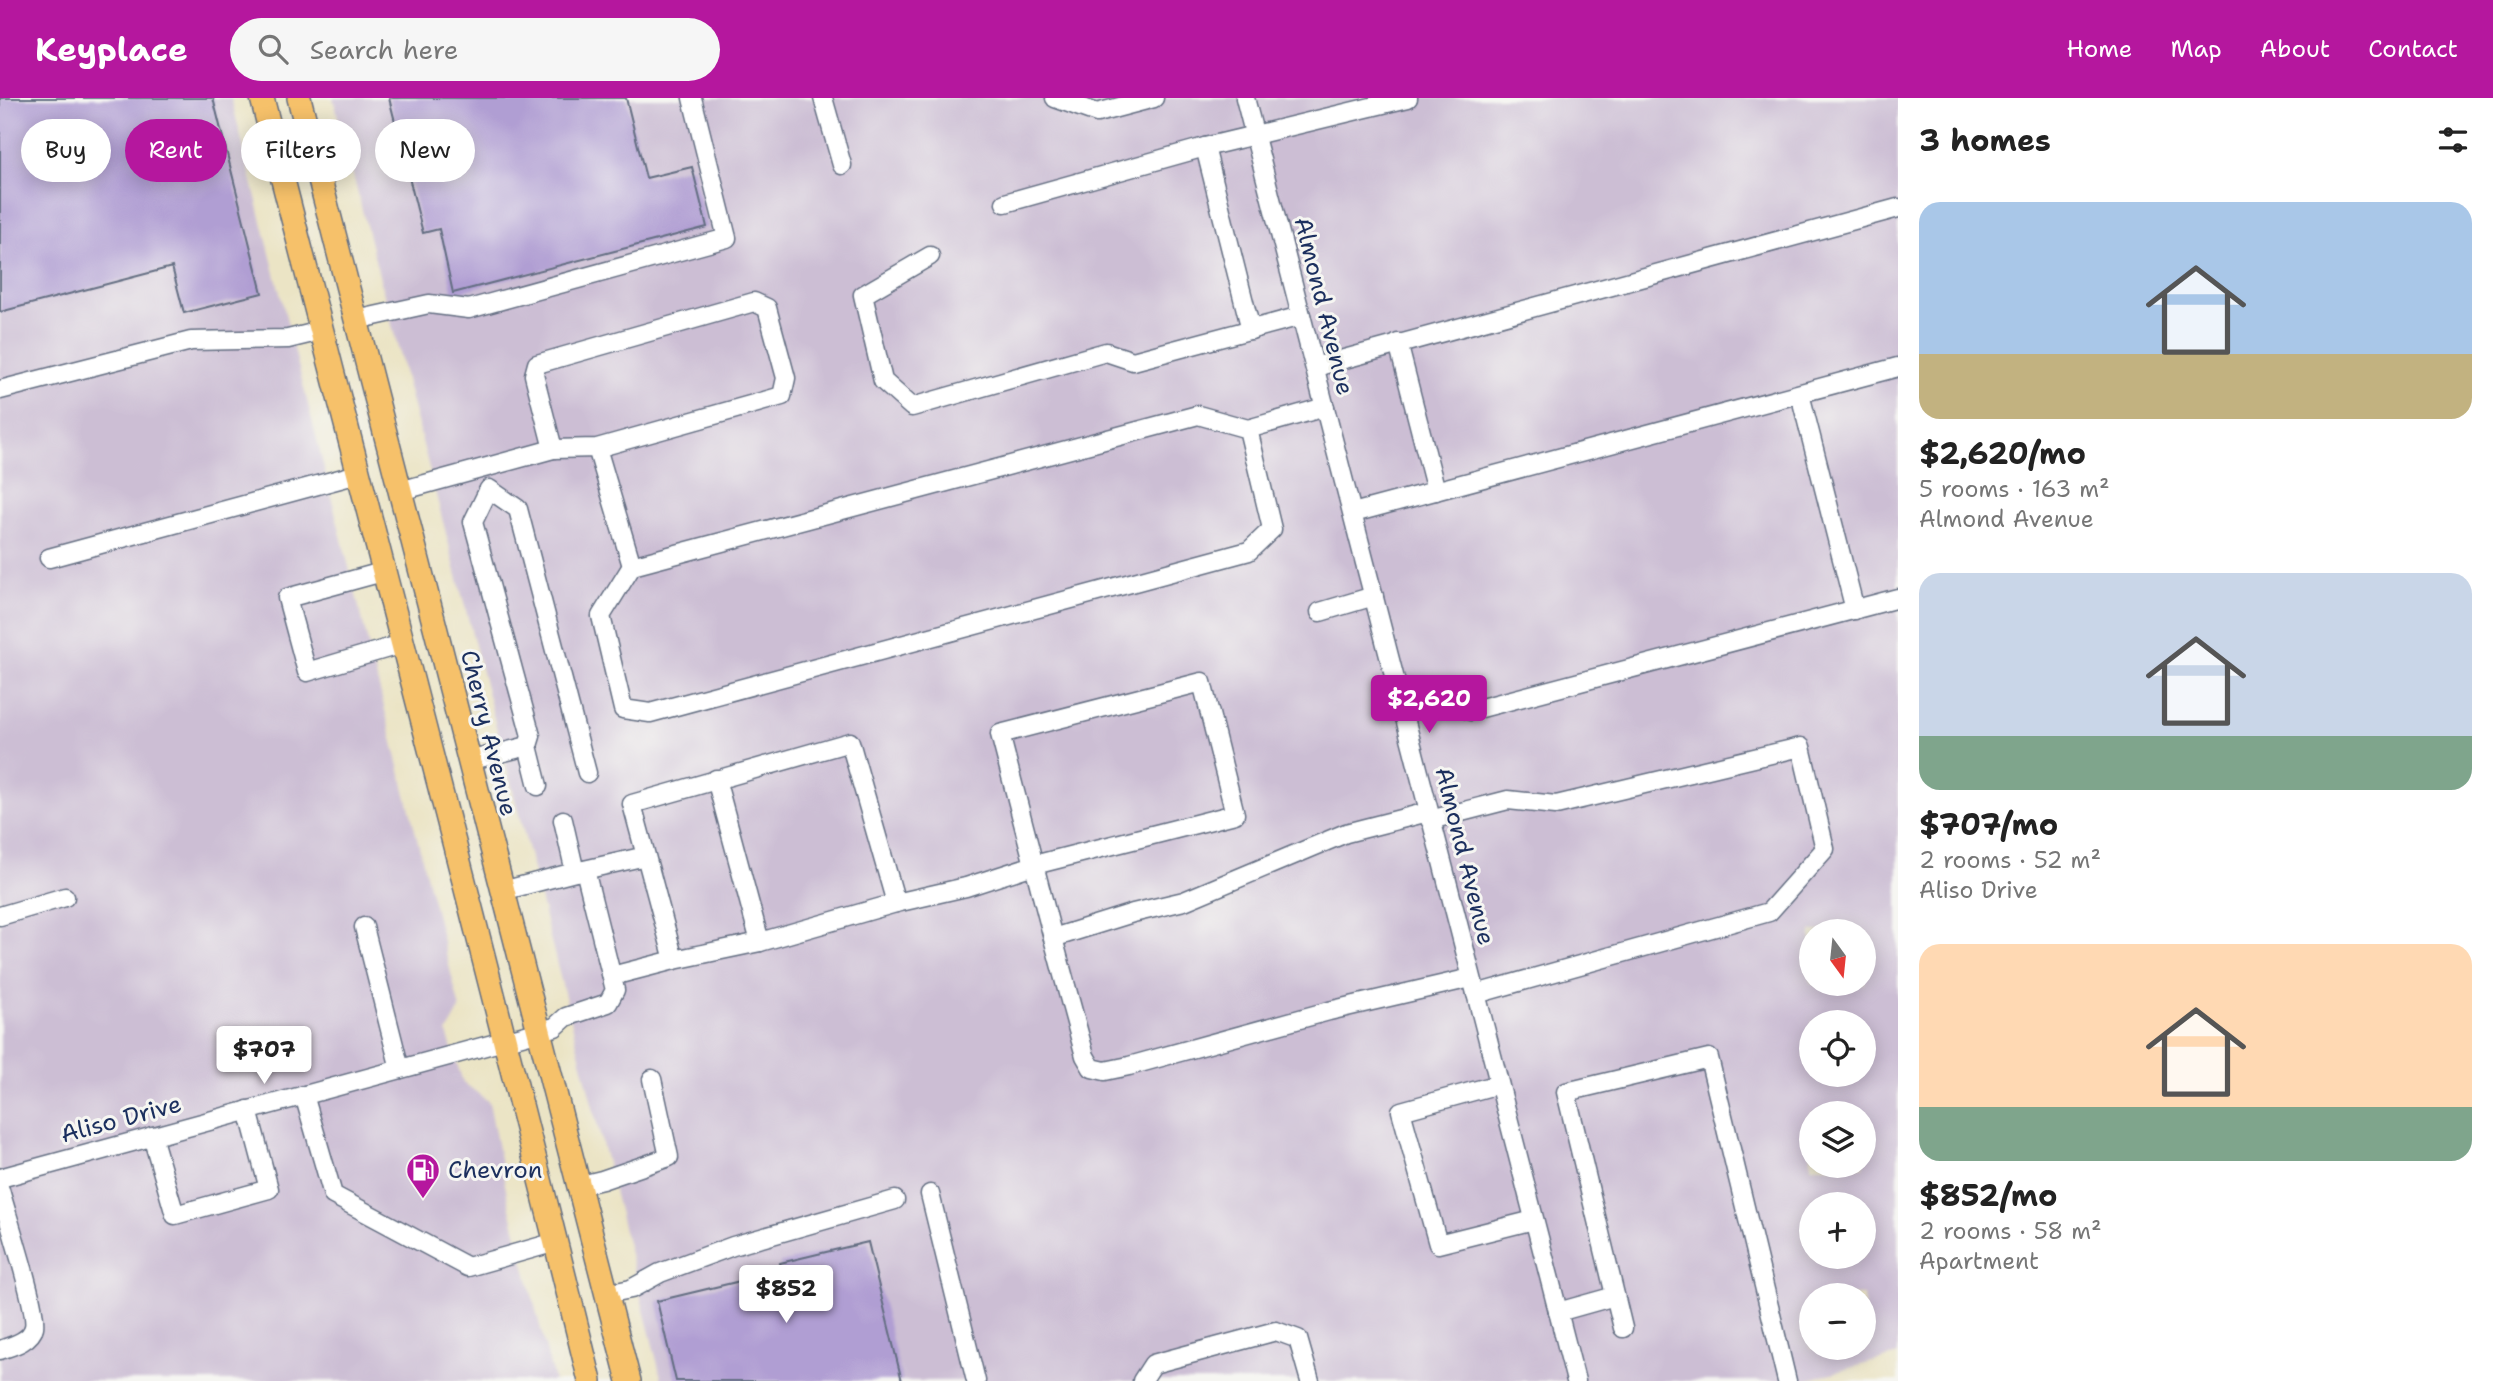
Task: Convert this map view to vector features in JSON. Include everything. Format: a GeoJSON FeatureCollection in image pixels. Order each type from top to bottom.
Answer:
{"type":"FeatureCollection","features":[{"type":"Feature","properties":{"kind":"main road"},"geometry":{"type":"LineString","coordinates":[[262,98],[358,474],[386,571],[402,644],[506,1041],[590,1381]]}},
{"type":"Feature","properties":{"kind":"main road","name":"Cherry Avenue"},"geometry":{"type":"LineString","coordinates":[[299,98],[502,891],[546,1030],[577,1186],[629,1381]]}},
{"type":"Feature","properties":{"kind":"street"},"geometry":{"type":"LineString","coordinates":[[356,320],[429,304],[469,309],[727,237],[692,98]]}},
{"type":"Feature","properties":{"kind":"street"},"geometry":{"type":"LineString","coordinates":[[823,98],[842,165]]}},
{"type":"Feature","properties":{"kind":"street"},"geometry":{"type":"LineString","coordinates":[[1055,98],[1097,113],[1154,98]]}},
{"type":"Feature","properties":{"kind":"street","name":"Almond Avenue"},"geometry":{"type":"LineString","coordinates":[[1245,98],[1576,1381]]}},
{"type":"Feature","properties":{"kind":"street"},"geometry":{"type":"LineString","coordinates":[[1005,203],[1205,147],[1408,98]]}},
{"type":"Feature","properties":{"kind":"street"},"geometry":{"type":"LineString","coordinates":[[1205,147],[1251,330]]}},
{"type":"Feature","properties":{"kind":"street"},"geometry":{"type":"LineString","coordinates":[[1315,367],[1898,208]]}},
{"type":"Feature","properties":{"kind":"street"},"geometry":{"type":"LineString","coordinates":[[930,256],[863,295],[883,381],[912,407],[1106,352],[1133,361],[1301,316]]}},
{"type":"Feature","properties":{"kind":"street"},"geometry":{"type":"LineString","coordinates":[[400,491],[553,449],[597,448],[782,396],[786,378],[767,308],[754,302],[537,364],[534,375],[553,449]]}},
{"type":"Feature","properties":{"kind":"street"},"geometry":{"type":"LineString","coordinates":[[0,390],[191,341],[288,339],[321,331]]}},
{"type":"Feature","properties":{"kind":"street"},"geometry":{"type":"LineString","coordinates":[[1398,343],[1436,491]]}},
{"type":"Feature","properties":{"kind":"street"},"geometry":{"type":"LineString","coordinates":[[1353,513],[1898,368]]}},
{"type":"Feature","properties":{"kind":"street"},"geometry":{"type":"LineString","coordinates":[[1800,394],[1855,610]]}},
{"type":"Feature","properties":{"kind":"street"},"geometry":{"type":"LineString","coordinates":[[1248,429],[1272,529],[1249,551],[650,713],[623,709],[601,616],[632,565],[1198,415],[1248,429],[1325,407]]}},
{"type":"Feature","properties":{"kind":"street"},"geometry":{"type":"LineString","coordinates":[[597,448],[632,565]]}},
{"type":"Feature","properties":{"kind":"street"},"geometry":{"type":"LineString","coordinates":[[483,468],[489,489],[518,509],[587,774]]}},
{"type":"Feature","properties":{"kind":"street"},"geometry":{"type":"LineString","coordinates":[[49,558],[358,474]]}},
{"type":"Feature","properties":{"kind":"street"},"geometry":{"type":"LineString","coordinates":[[489,489],[473,522],[531,736],[528,746],[538,786]]}},
{"type":"Feature","properties":{"kind":"street"},"geometry":{"type":"LineString","coordinates":[[386,571],[287,598],[307,672],[402,644]]}},
{"type":"Feature","properties":{"kind":"street"},"geometry":{"type":"LineString","coordinates":[[1320,612],[1374,596]]}},
{"type":"Feature","properties":{"kind":"street"},"geometry":{"type":"LineString","coordinates":[[1470,711],[1898,598]]}},
{"type":"Feature","properties":{"kind":"street"},"geometry":{"type":"LineString","coordinates":[[563,820],[612,976],[760,942],[896,903],[966,887],[1034,865],[1235,814],[1202,682],[1000,734],[1034,865],[1053,938],[1085,1056],[1092,1068],[1105,1071],[1329,1011],[1556,972],[1769,912],[1825,849],[1801,747],[1556,805],[1508,800],[1346,833],[1184,901],[1133,913],[1053,938]]}},
{"type":"Feature","properties":{"kind":"street"},"geometry":{"type":"LineString","coordinates":[[674,960],[632,804],[850,742],[896,903]]}},
{"type":"Feature","properties":{"kind":"street"},"geometry":{"type":"LineString","coordinates":[[468,761],[528,746]]}},
{"type":"Feature","properties":{"kind":"street"},"geometry":{"type":"LineString","coordinates":[[716,779],[760,942]]}},
{"type":"Feature","properties":{"kind":"street"},"geometry":{"type":"LineString","coordinates":[[502,891],[646,856]]}},
{"type":"Feature","properties":{"kind":"street"},"geometry":{"type":"LineString","coordinates":[[0,916],[65,898]]}},
{"type":"Feature","properties":{"kind":"street"},"geometry":{"type":"LineString","coordinates":[[364,927],[400,1069]]}},
{"type":"Feature","properties":{"kind":"street","name":"Aliso Drive"},"geometry":{"type":"LineString","coordinates":[[0,1178],[546,1030],[566,1017],[608,1003],[615,990],[612,976]]}},
{"type":"Feature","properties":{"kind":"street"},"geometry":{"type":"LineString","coordinates":[[1623,1328],[1566,1092],[1709,1058],[1787,1381]]}},
{"type":"Feature","properties":{"kind":"street"},"geometry":{"type":"LineString","coordinates":[[577,1186],[668,1157],[652,1079]]}},
{"type":"Feature","properties":{"kind":"street"},"geometry":{"type":"LineString","coordinates":[[1499,1084],[1401,1111],[1438,1244],[1534,1220]]}},
{"type":"Feature","properties":{"kind":"street"},"geometry":{"type":"LineString","coordinates":[[304,1095],[333,1195],[468,1268],[556,1242]]}},
{"type":"Feature","properties":{"kind":"street"},"geometry":{"type":"LineString","coordinates":[[152,1136],[175,1216],[269,1189],[248,1110]]}},
{"type":"Feature","properties":{"kind":"street"},"geometry":{"type":"LineString","coordinates":[[0,1190],[31,1303],[34,1326],[28,1339],[0,1350]]}},
{"type":"Feature","properties":{"kind":"street"},"geometry":{"type":"LineString","coordinates":[[929,1194],[976,1381]]}},
{"type":"Feature","properties":{"kind":"street"},"geometry":{"type":"LineString","coordinates":[[606,1294],[631,1289],[660,1273],[733,1246],[895,1200]]}},
{"type":"Feature","properties":{"kind":"street"},"geometry":{"type":"LineString","coordinates":[[1558,1312],[1615,1296]]}},
{"type":"Feature","properties":{"kind":"street"},"geometry":{"type":"LineString","coordinates":[[1142,1381],[1153,1364],[1276,1331],[1298,1339],[1310,1381]]}},
{"type":"Feature","properties":{"kind":"shaded area"},"geometry":{"type":"Polygon","coordinates":[[[0,98],[231,98],[241,138],[241,182],[252,182],[460,1009],[447,1033],[463,1082],[489,1102],[508,1200],[554,1381],[0,1381],[0,98]]]}},
{"type":"Feature","properties":{"kind":"shaded area"},"geometry":{"type":"Polygon","coordinates":[[[333,98],[1898,98],[1898,1355],[1803,1381],[662,1381],[523,830],[355,182],[361,182],[361,119],[338,119],[333,98]]]}},
{"type":"Feature","properties":{"kind":"building"},"geometry":{"type":"Polygon","coordinates":[[[0,98],[213,98],[218,119],[125,119],[125,182],[227,182],[227,154],[262,293],[184,313],[172,267],[0,312],[0,98]]]}},
{"type":"Feature","properties":{"kind":"building"},"geometry":{"type":"Polygon","coordinates":[[[389,98],[626,98],[646,178],[692,167],[707,227],[453,293],[439,229],[423,233],[410,182],[475,182],[475,119],[394,119],[389,98]]]}},
{"type":"Feature","properties":{"kind":"building"},"geometry":{"type":"Polygon","coordinates":[[[868,1242],[902,1381],[676,1381],[657,1301],[782,1271],[780,1263],[868,1242]]]}},
{"type":"Feature","properties":{"kind":"place","name":"Chevron"},"geometry":{"type":"Point","coordinates":[423,1200]}}]}
